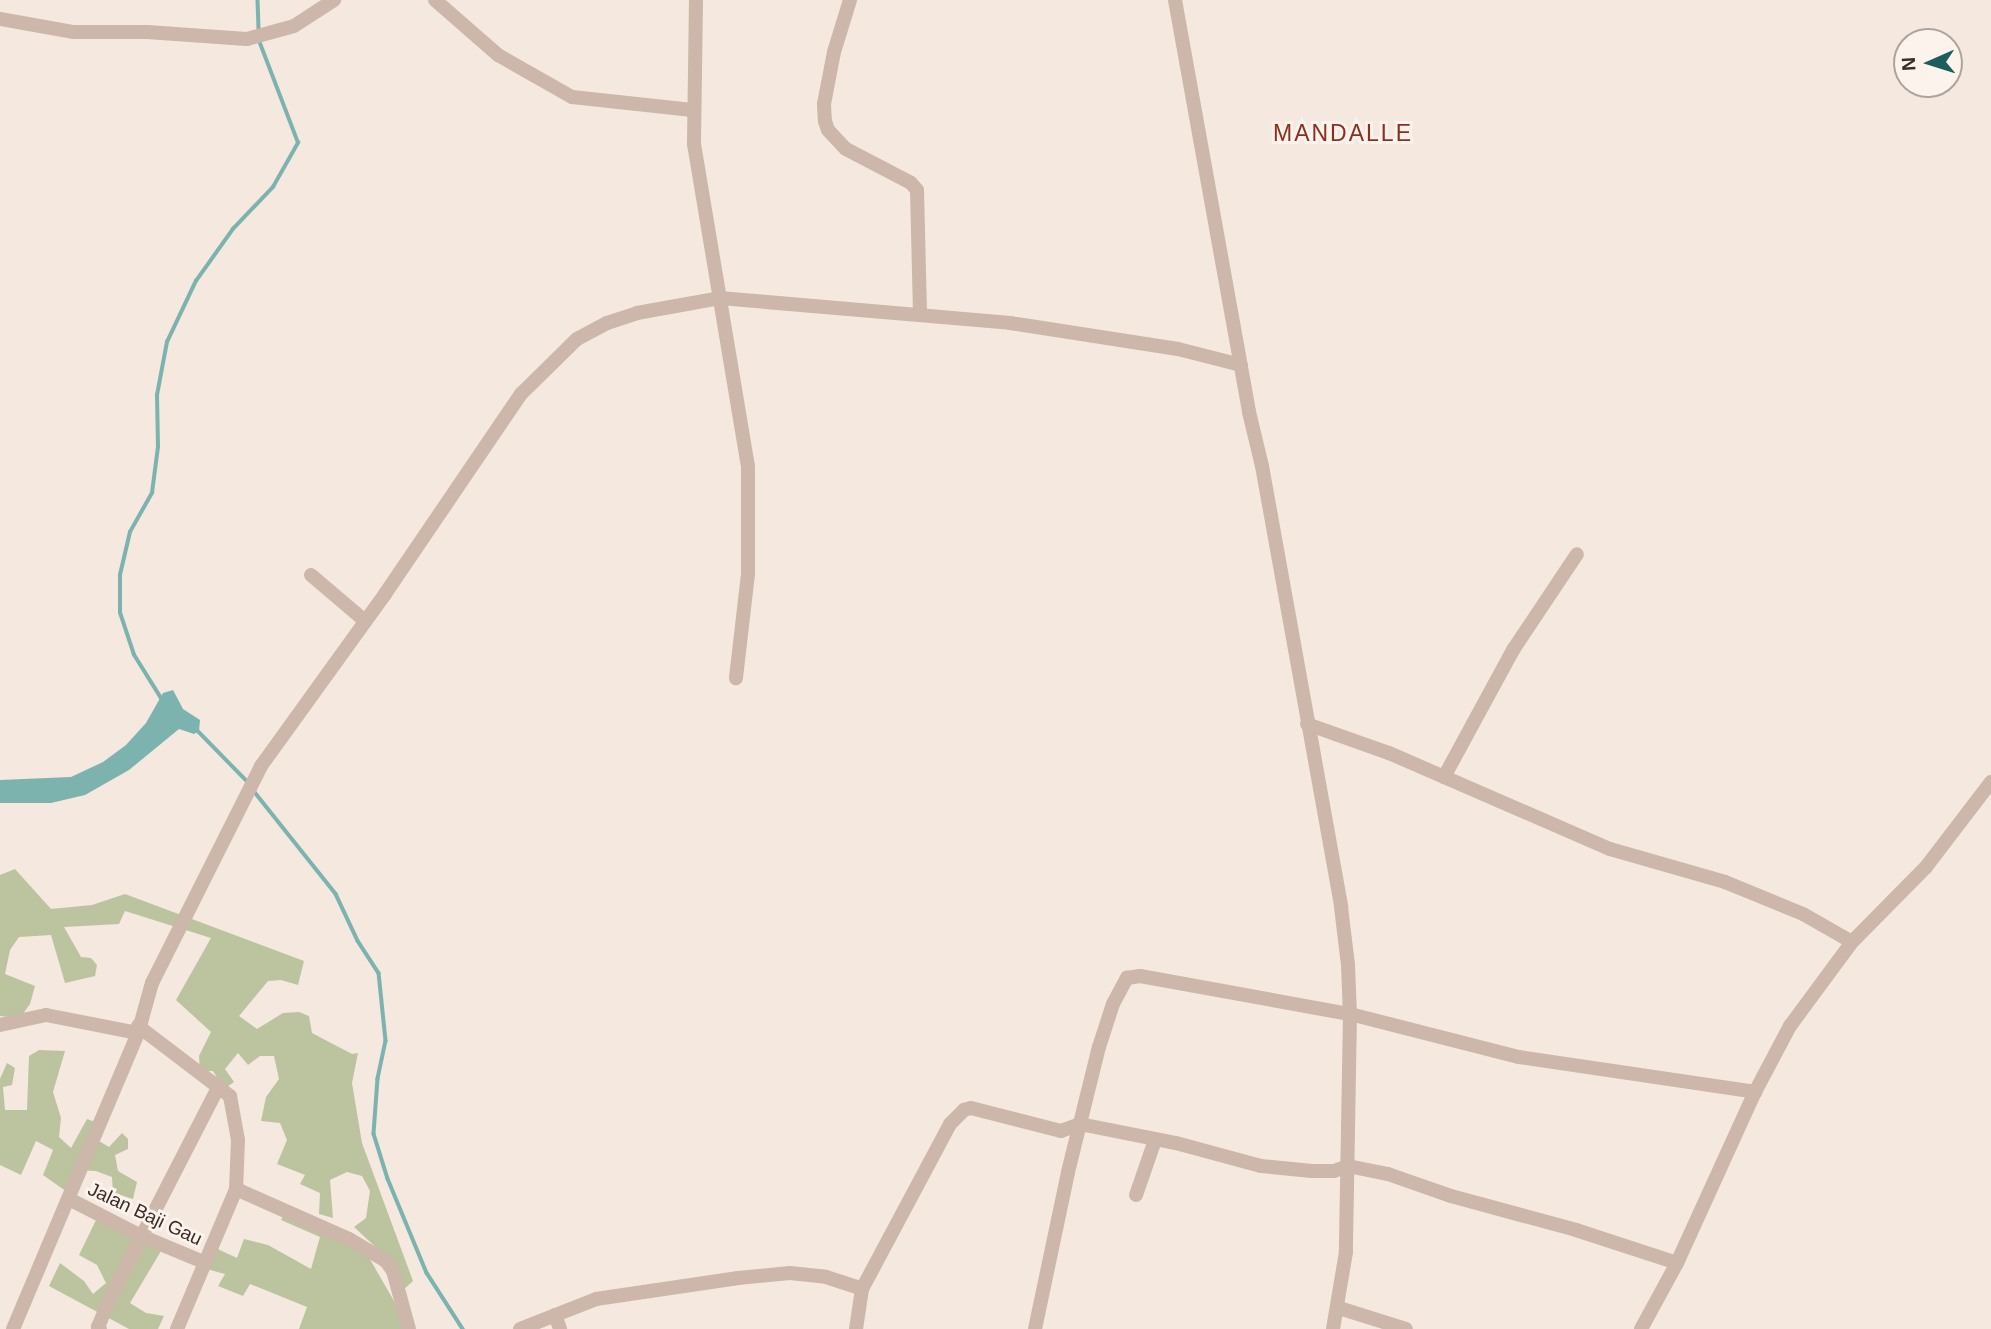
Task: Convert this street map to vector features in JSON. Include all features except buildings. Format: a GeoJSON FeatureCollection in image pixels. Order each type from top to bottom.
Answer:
{"type":"FeatureCollection","features":[{"type":"Feature","properties":{"kind":"street"},"geometry":{"type":"LineString","coordinates":[[0,19],[74,32],[263,37],[294,26],[334,0]]}},
{"type":"Feature","properties":{"kind":"street"},"geometry":{"type":"LineString","coordinates":[[435,0],[498,55],[572,97],[692,110]]}},
{"type":"Feature","properties":{"kind":"street"},"geometry":{"type":"LineString","coordinates":[[696,0],[692,110],[699,181],[748,466],[748,573],[736,678]]}},
{"type":"Feature","properties":{"kind":"street"},"geometry":{"type":"LineString","coordinates":[[850,0],[834,52],[824,104],[825,121],[828,130],[846,149],[911,183],[917,190],[920,313]]}},
{"type":"Feature","properties":{"kind":"street"},"geometry":{"type":"LineString","coordinates":[[1175,0],[1341,907],[1350,1014],[1348,1166],[1346,1252],[1339,1308],[1333,1329]]}},
{"type":"Feature","properties":{"kind":"street"},"geometry":{"type":"LineString","coordinates":[[13,1329],[138,1029],[152,983],[261,766],[365,621],[521,394],[577,339],[607,323],[637,313],[720,298],[920,313],[1098,335],[1178,349],[1241,365]]}},
{"type":"Feature","properties":{"kind":"street"},"geometry":{"type":"LineString","coordinates":[[1444,778],[1513,650],[1577,554]]}},
{"type":"Feature","properties":{"kind":"street"},"geometry":{"type":"LineString","coordinates":[[312,575],[365,621]]}},
{"type":"Feature","properties":{"kind":"street"},"geometry":{"type":"LineString","coordinates":[[1307,724],[1358,741],[1636,858],[1725,882],[1803,914],[1852,943]]}},
{"type":"Feature","properties":{"kind":"street"},"geometry":{"type":"LineString","coordinates":[[1641,1329],[1677,1263],[1755,1092],[1790,1026],[1852,943],[1926,867],[1991,782]]}},
{"type":"Feature","properties":{"kind":"street"},"geometry":{"type":"LineString","coordinates":[[1035,1329],[1099,1047],[1126,978],[1140,976],[1350,1014],[1519,1057],[1755,1092]]}},
{"type":"Feature","properties":{"kind":"street"},"geometry":{"type":"LineString","coordinates":[[0,1025],[46,1015],[138,1029],[227,1092],[233,1105],[238,1140],[236,1189],[177,1329]]}},
{"type":"Feature","properties":{"kind":"street"},"geometry":{"type":"LineString","coordinates":[[100,1329],[97,1327],[111,1294],[219,1086]]}},
{"type":"Feature","properties":{"kind":"street"},"geometry":{"type":"LineString","coordinates":[[856,1329],[862,1289],[950,1124],[964,1110],[976,1109],[1061,1131],[1080,1124],[1262,1166],[1334,1171],[1348,1166],[1398,1176],[1451,1196],[1586,1233],[1677,1263]]}},
{"type":"Feature","properties":{"kind":"street"},"geometry":{"type":"LineString","coordinates":[[1136,1195],[1155,1140]]}},
{"type":"Feature","properties":{"kind":"street"},"geometry":{"type":"LineString","coordinates":[[236,1189],[349,1239],[386,1261],[393,1271],[409,1329]]}},
{"type":"Feature","properties":{"kind":"street","name":"Jalan Baji Gau"},"geometry":{"type":"LineString","coordinates":[[69,1199],[141,1236],[206,1263]]}},
{"type":"Feature","properties":{"kind":"street"},"geometry":{"type":"LineString","coordinates":[[520,1329],[558,1322],[596,1298],[790,1273],[826,1277],[862,1289]]}},
{"type":"Feature","properties":{"kind":"street"},"geometry":{"type":"LineString","coordinates":[[1339,1308],[1406,1329]]}},
{"type":"Feature","properties":{"kind":"green space"},"geometry":{"type":"Polygon","coordinates":[[[15,869],[51,909],[92,905],[125,894],[304,961],[298,985],[281,980],[268,981],[239,1016],[257,1029],[283,1013],[299,1012],[309,1016],[312,1033],[352,1054],[358,1053],[352,1083],[362,1143],[413,1281],[403,1290],[382,1253],[354,1227],[366,1218],[370,1191],[362,1176],[347,1172],[330,1180],[333,1218],[319,1214],[320,1193],[300,1184],[305,1175],[277,1164],[287,1140],[280,1123],[261,1121],[266,1097],[279,1079],[274,1056],[260,1056],[248,1065],[238,1053],[225,1069],[234,1082],[224,1089],[213,1071],[200,1071],[199,1056],[211,1032],[176,1000],[211,938],[125,911],[119,924],[64,927],[81,957],[91,958],[97,965],[95,976],[65,983],[51,935],[19,937],[10,950],[5,974],[35,986],[30,1004],[20,1018],[0,1016],[0,875],[15,869]]]}},
{"type":"Feature","properties":{"kind":"green space"},"geometry":{"type":"Polygon","coordinates":[[[39,1050],[65,1051],[53,1092],[61,1118],[59,1137],[71,1148],[87,1119],[98,1123],[94,1138],[109,1147],[122,1133],[128,1139],[128,1149],[115,1155],[118,1171],[137,1182],[133,1199],[113,1193],[112,1177],[96,1171],[74,1170],[70,1194],[43,1175],[53,1150],[36,1141],[21,1175],[0,1165],[0,1079],[7,1063],[15,1068],[12,1085],[3,1087],[5,1110],[27,1110],[29,1056],[39,1050]]]}},
{"type":"Feature","properties":{"kind":"green space"},"geometry":{"type":"Polygon","coordinates":[[[287,1209],[367,1254],[410,1329],[299,1329],[307,1307],[250,1284],[243,1296],[218,1286],[225,1274],[199,1267],[209,1245],[237,1258],[244,1239],[268,1245],[311,1269],[320,1237],[281,1220],[287,1209]]]}},
{"type":"Feature","properties":{"kind":"green space"},"geometry":{"type":"Polygon","coordinates":[[[97,1218],[161,1251],[130,1303],[146,1313],[164,1316],[158,1329],[129,1329],[49,1286],[60,1263],[84,1281],[93,1294],[106,1283],[97,1265],[79,1255],[97,1218]]]}},
{"type":"Feature","properties":{"kind":"water"},"geometry":{"type":"Polygon","coordinates":[[[173,690],[183,709],[200,720],[199,731],[194,734],[179,729],[129,770],[85,795],[51,803],[0,803],[0,780],[71,777],[103,762],[126,745],[146,723],[163,693],[173,690]]]}},
{"type":"Feature","properties":{"kind":"waterway"},"geometry":{"type":"LineString","coordinates":[[258,0],[259,33]]}},
{"type":"Feature","properties":{"kind":"waterway"},"geometry":{"type":"LineString","coordinates":[[162,700],[134,655],[120,613],[120,575],[130,532],[152,493],[158,447],[157,395],[167,342],[196,281],[233,229],[273,187],[298,143],[259,41]]}},
{"type":"Feature","properties":{"kind":"waterway"},"geometry":{"type":"LineString","coordinates":[[197,730],[248,782]]}},
{"type":"Feature","properties":{"kind":"waterway"},"geometry":{"type":"LineString","coordinates":[[254,791],[336,894],[358,941],[379,973],[386,1041],[378,1079],[374,1134],[388,1179],[427,1273],[463,1329]]}},
{"type":"Feature","properties":{"kind":"district","name":"MANDALLE"},"geometry":{"type":"Point","coordinates":[1343,133]}}]}
